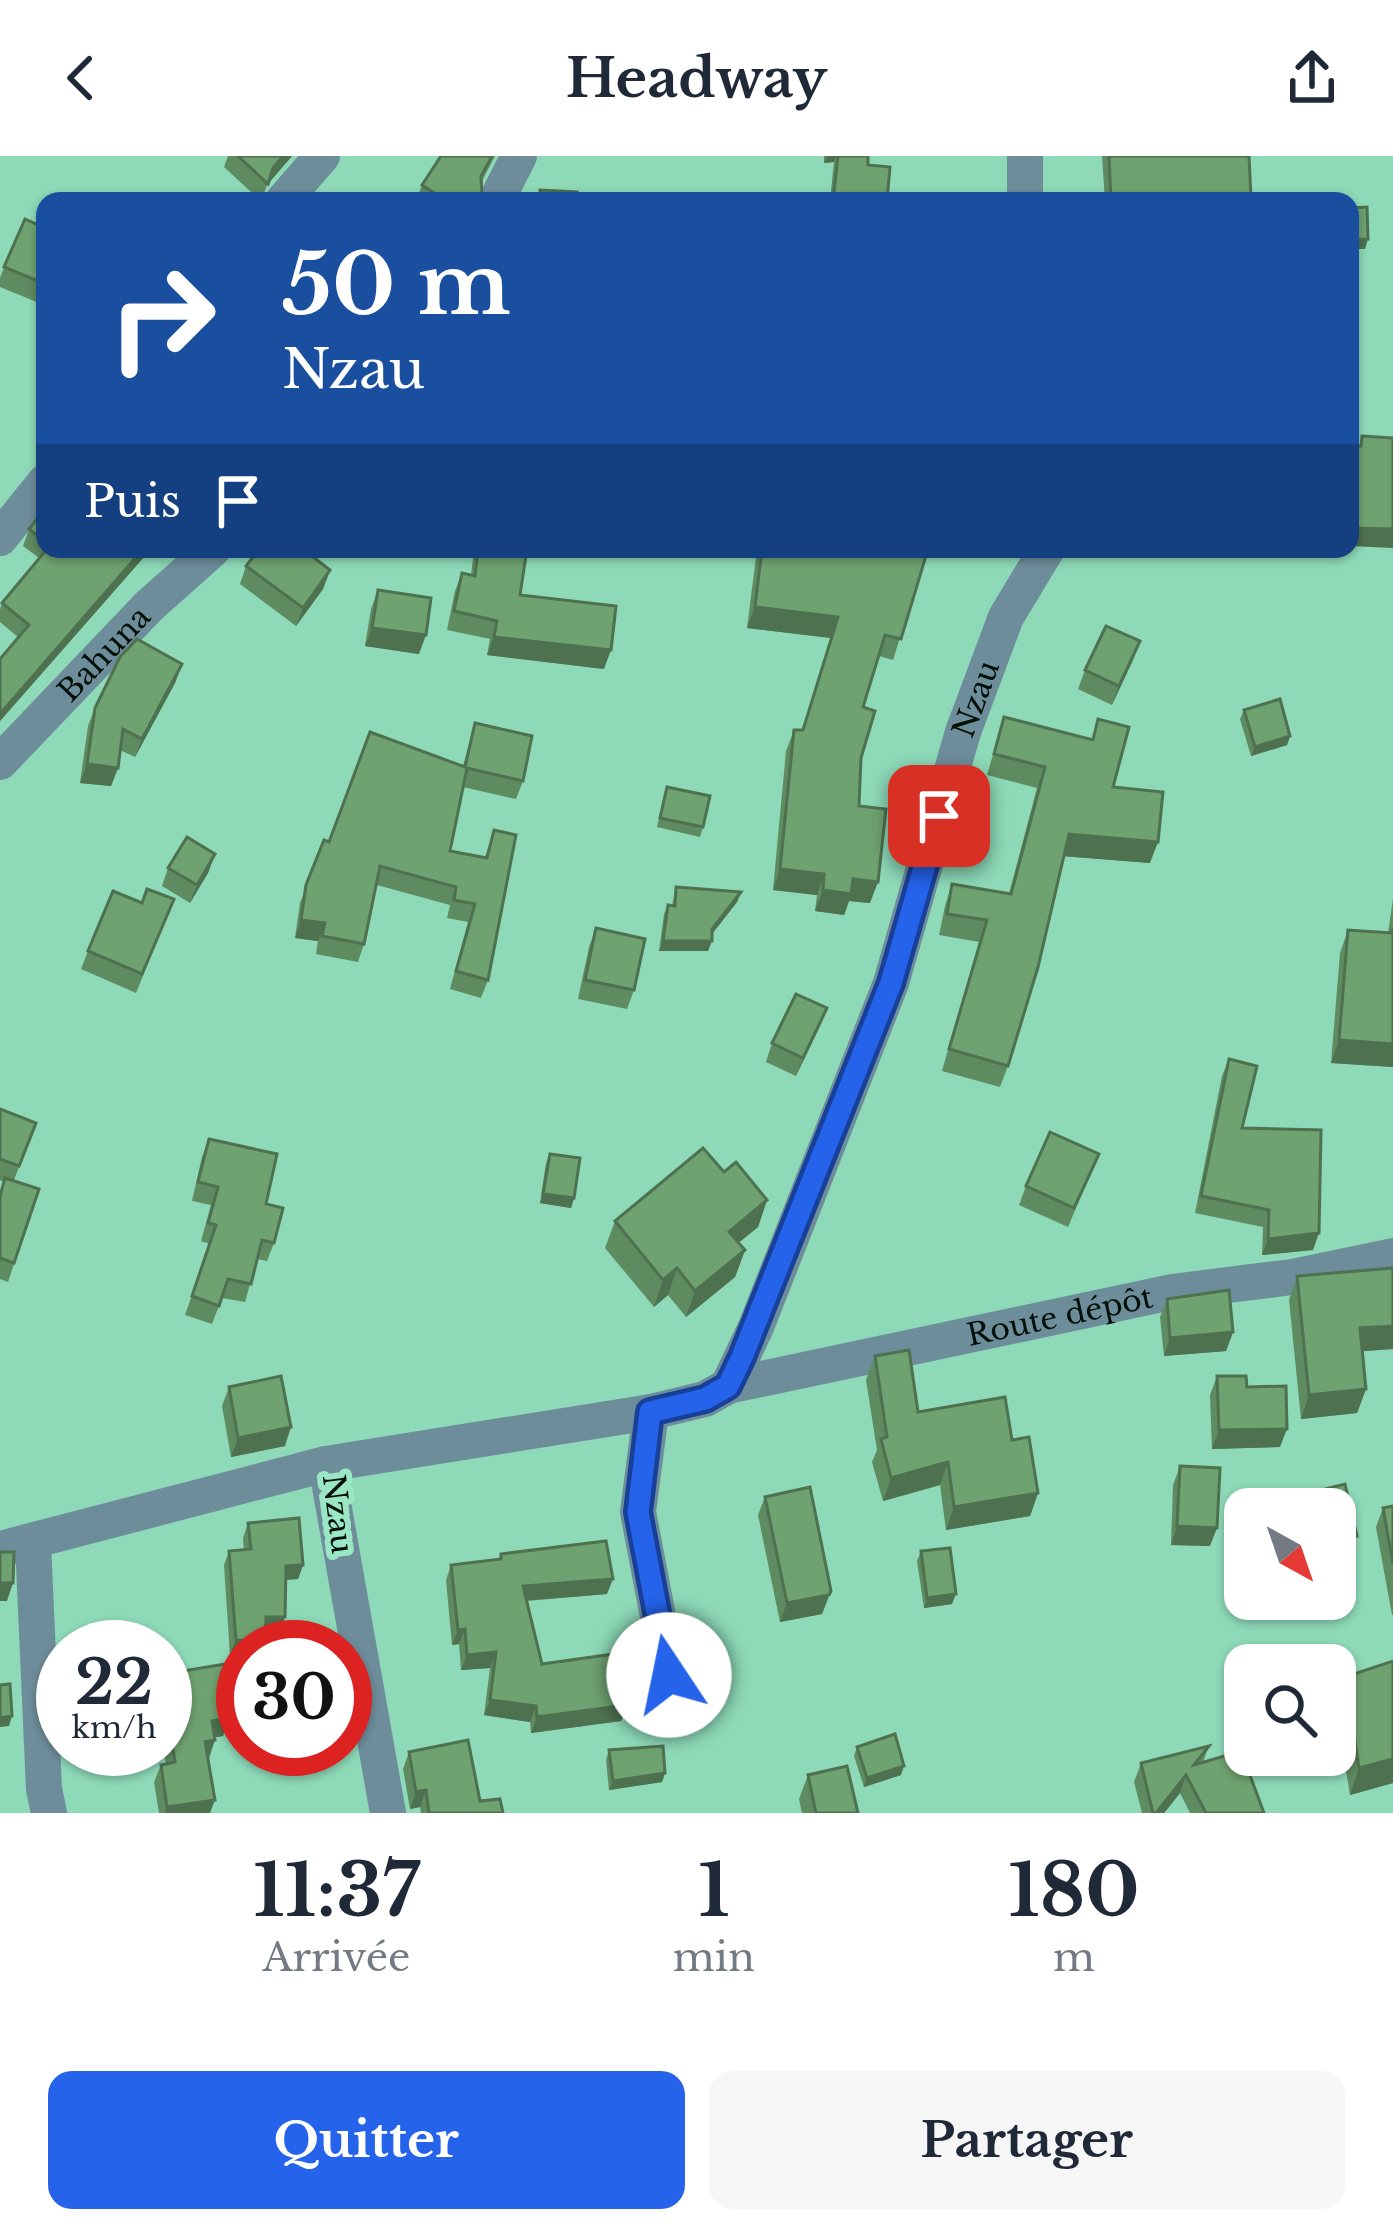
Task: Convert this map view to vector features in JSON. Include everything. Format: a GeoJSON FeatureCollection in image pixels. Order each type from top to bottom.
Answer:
{"type":"FeatureCollection","features":[{"type":"Feature","properties":{"kind":"street"},"geometry":{"type":"LineString","coordinates":[[291,192],[322,156]]}},
{"type":"Feature","properties":{"kind":"street"},"geometry":{"type":"LineString","coordinates":[[500,192],[518,156]]}},
{"type":"Feature","properties":{"kind":"street"},"geometry":{"type":"LineString","coordinates":[[1024,156],[1025,192]]}},
{"type":"Feature","properties":{"kind":"street"},"geometry":{"type":"LineString","coordinates":[[0,538],[36,493]]}},
{"type":"Feature","properties":{"kind":"street","name":"Bahuna"},"geometry":{"type":"LineString","coordinates":[[0,762],[149,606],[203,558]]}},
{"type":"Feature","properties":{"kind":"street","name":"Nzau"},"geometry":{"type":"LineString","coordinates":[[388,1813],[326,1464],[650,1412],[705,1399],[728,1386],[756,1328],[891,983],[963,732],[1006,617],[1042,558]]}},
{"type":"Feature","properties":{"kind":"street","name":"Route dépôt"},"geometry":{"type":"LineString","coordinates":[[728,1386],[1172,1292],[1292,1277],[1393,1256]]}},
{"type":"Feature","properties":{"kind":"street"},"geometry":{"type":"LineString","coordinates":[[650,1412],[638,1512],[677,1716]]}},
{"type":"Feature","properties":{"kind":"street"},"geometry":{"type":"LineString","coordinates":[[49,1813],[16,1546],[326,1464]]}},
{"type":"Feature","properties":{"kind":"building"},"geometry":{"type":"Polygon","coordinates":[[[238,156],[283,156],[268,184],[238,156]]]}},
{"type":"Feature","properties":{"kind":"building"},"geometry":{"type":"Polygon","coordinates":[[[441,156],[492,156],[481,176],[482,192],[432,192],[422,185],[441,156]]]}},
{"type":"Feature","properties":{"kind":"building"},"geometry":{"type":"Polygon","coordinates":[[[838,156],[868,156],[868,165],[890,167],[888,192],[834,192],[838,156]]]}},
{"type":"Feature","properties":{"kind":"building"},"geometry":{"type":"Polygon","coordinates":[[[1109,156],[1249,156],[1251,192],[1111,192],[1109,156]]]}},
{"type":"Feature","properties":{"kind":"building"},"geometry":{"type":"Polygon","coordinates":[[[1359,207],[1367,207],[1368,239],[1359,240],[1359,207]]]}},
{"type":"Feature","properties":{"kind":"building"},"geometry":{"type":"Polygon","coordinates":[[[25,219],[36,224],[36,280],[4,267],[25,219]]]}},
{"type":"Feature","properties":{"kind":"building"},"geometry":{"type":"Polygon","coordinates":[[[1362,436],[1393,438],[1393,529],[1359,528],[1362,436]]]}},
{"type":"Feature","properties":{"kind":"building"},"geometry":{"type":"Polygon","coordinates":[[[40,558],[135,558],[0,714],[0,659],[29,625],[2,603],[40,558]]]}},
{"type":"Feature","properties":{"kind":"building"},"geometry":{"type":"Polygon","coordinates":[[[252,558],[315,558],[330,570],[303,608],[246,566],[252,558]]]}},
{"type":"Feature","properties":{"kind":"building"},"geometry":{"type":"Polygon","coordinates":[[[477,558],[526,558],[520,595],[616,606],[611,650],[494,637],[497,621],[454,611],[462,573],[475,576],[477,558]]]}},
{"type":"Feature","properties":{"kind":"building"},"geometry":{"type":"Polygon","coordinates":[[[761,558],[925,558],[901,639],[885,635],[863,707],[875,711],[861,758],[859,806],[886,809],[878,882],[853,879],[851,894],[823,890],[824,874],[780,869],[794,730],[803,730],[838,617],[755,607],[761,558]]]}},
{"type":"Feature","properties":{"kind":"building"},"geometry":{"type":"Polygon","coordinates":[[[378,590],[431,598],[426,635],[372,628],[378,590]]]}},
{"type":"Feature","properties":{"kind":"building"},"geometry":{"type":"Polygon","coordinates":[[[1106,626],[1140,641],[1119,686],[1085,670],[1106,626]]]}},
{"type":"Feature","properties":{"kind":"building"},"geometry":{"type":"Polygon","coordinates":[[[137,639],[182,664],[142,739],[123,729],[118,768],[87,764],[95,708],[120,657],[137,639]]]}},
{"type":"Feature","properties":{"kind":"building"},"geometry":{"type":"Polygon","coordinates":[[[1280,699],[1290,736],[1255,747],[1244,710],[1280,699]]]}},
{"type":"Feature","properties":{"kind":"building"},"geometry":{"type":"Polygon","coordinates":[[[1004,717],[1093,740],[1098,719],[1129,727],[1113,787],[1163,792],[1158,842],[1069,834],[1038,967],[1008,1066],[949,1049],[987,920],[947,914],[952,884],[1011,894],[1045,767],[994,754],[1004,717]]]}},
{"type":"Feature","properties":{"kind":"building"},"geometry":{"type":"Polygon","coordinates":[[[475,723],[532,736],[523,781],[467,768],[450,851],[487,858],[494,830],[516,835],[488,980],[456,971],[475,904],[454,900],[456,887],[380,866],[364,944],[322,936],[325,923],[301,920],[306,885],[324,840],[329,842],[370,732],[465,767],[475,723]]]}},
{"type":"Feature","properties":{"kind":"building"},"geometry":{"type":"Polygon","coordinates":[[[667,787],[710,796],[703,827],[660,818],[667,787]]]}},
{"type":"Feature","properties":{"kind":"building"},"geometry":{"type":"Polygon","coordinates":[[[187,837],[215,854],[197,885],[168,868],[187,837]]]}},
{"type":"Feature","properties":{"kind":"building"},"geometry":{"type":"Polygon","coordinates":[[[676,887],[741,892],[712,929],[712,941],[663,941],[676,887]]]}},
{"type":"Feature","properties":{"kind":"building"},"geometry":{"type":"Polygon","coordinates":[[[147,889],[174,899],[142,974],[88,951],[113,891],[142,903],[147,889]]]}},
{"type":"Feature","properties":{"kind":"building"},"geometry":{"type":"Polygon","coordinates":[[[596,928],[645,939],[634,990],[585,980],[596,928]]]}},
{"type":"Feature","properties":{"kind":"building"},"geometry":{"type":"Polygon","coordinates":[[[1393,929],[1393,1044],[1339,1040],[1348,930],[1392,933],[1393,929]]]}},
{"type":"Feature","properties":{"kind":"building"},"geometry":{"type":"Polygon","coordinates":[[[796,994],[827,1008],[803,1058],[772,1043],[796,994]]]}},
{"type":"Feature","properties":{"kind":"building"},"geometry":{"type":"Polygon","coordinates":[[[1229,1059],[1257,1066],[1242,1128],[1321,1130],[1319,1233],[1268,1239],[1269,1210],[1201,1196],[1229,1059]]]}},
{"type":"Feature","properties":{"kind":"building"},"geometry":{"type":"Polygon","coordinates":[[[0,1109],[36,1123],[19,1166],[0,1159],[0,1109]]]}},
{"type":"Feature","properties":{"kind":"building"},"geometry":{"type":"Polygon","coordinates":[[[1050,1132],[1099,1154],[1074,1208],[1026,1186],[1050,1132]]]}},
{"type":"Feature","properties":{"kind":"building"},"geometry":{"type":"Polygon","coordinates":[[[209,1139],[277,1154],[266,1204],[283,1208],[274,1243],[262,1240],[251,1284],[228,1279],[219,1306],[192,1296],[216,1225],[208,1223],[218,1187],[198,1182],[209,1139]]]}},
{"type":"Feature","properties":{"kind":"building"},"geometry":{"type":"Polygon","coordinates":[[[703,1148],[724,1172],[736,1162],[767,1200],[729,1232],[745,1250],[695,1291],[677,1268],[663,1280],[615,1221],[703,1148]]]}},
{"type":"Feature","properties":{"kind":"building"},"geometry":{"type":"Polygon","coordinates":[[[550,1154],[580,1158],[574,1198],[543,1194],[550,1154]]]}},
{"type":"Feature","properties":{"kind":"building"},"geometry":{"type":"Polygon","coordinates":[[[5,1178],[39,1189],[14,1263],[0,1258],[0,1196],[5,1178]]]}},
{"type":"Feature","properties":{"kind":"building"},"geometry":{"type":"Polygon","coordinates":[[[1393,1268],[1393,1326],[1360,1328],[1366,1389],[1309,1395],[1297,1276],[1393,1268]]]}},
{"type":"Feature","properties":{"kind":"building"},"geometry":{"type":"Polygon","coordinates":[[[1229,1290],[1233,1332],[1170,1338],[1167,1299],[1229,1290]]]}},
{"type":"Feature","properties":{"kind":"building"},"geometry":{"type":"Polygon","coordinates":[[[909,1350],[918,1412],[1005,1397],[1012,1440],[1029,1437],[1038,1493],[954,1507],[948,1462],[891,1478],[881,1439],[887,1437],[875,1356],[909,1350]]]}},
{"type":"Feature","properties":{"kind":"building"},"geometry":{"type":"Polygon","coordinates":[[[281,1376],[291,1427],[238,1438],[229,1387],[281,1376]]]}},
{"type":"Feature","properties":{"kind":"building"},"geometry":{"type":"Polygon","coordinates":[[[1217,1376],[1246,1376],[1247,1387],[1286,1386],[1287,1429],[1219,1430],[1217,1376]]]}},
{"type":"Feature","properties":{"kind":"building"},"geometry":{"type":"Polygon","coordinates":[[[1180,1466],[1220,1468],[1217,1528],[1177,1526],[1180,1466]]]}},
{"type":"Feature","properties":{"kind":"building"},"geometry":{"type":"Polygon","coordinates":[[[810,1487],[831,1591],[787,1603],[765,1497],[810,1487]]]}},
{"type":"Feature","properties":{"kind":"building"},"geometry":{"type":"Polygon","coordinates":[[[1393,1506],[1393,1564],[1383,1508],[1393,1506]]]}},
{"type":"Feature","properties":{"kind":"building"},"geometry":{"type":"Polygon","coordinates":[[[299,1518],[303,1565],[286,1566],[285,1617],[234,1620],[229,1551],[251,1549],[248,1523],[299,1518]]]}},
{"type":"Feature","properties":{"kind":"building"},"geometry":{"type":"Polygon","coordinates":[[[606,1541],[613,1579],[523,1586],[542,1664],[621,1653],[627,1705],[537,1717],[536,1706],[490,1700],[496,1652],[467,1655],[465,1629],[458,1630],[451,1565],[606,1541]]]}},
{"type":"Feature","properties":{"kind":"building"},"geometry":{"type":"Polygon","coordinates":[[[950,1548],[956,1594],[927,1598],[921,1551],[950,1548]]]}},
{"type":"Feature","properties":{"kind":"building"},"geometry":{"type":"Polygon","coordinates":[[[0,1552],[14,1552],[13,1583],[0,1583],[0,1552]]]}},
{"type":"Feature","properties":{"kind":"building"},"geometry":{"type":"Polygon","coordinates":[[[1393,1661],[1393,1759],[1359,1768],[1356,1748],[1356,1673],[1393,1661]]]}},
{"type":"Feature","properties":{"kind":"building"},"geometry":{"type":"Polygon","coordinates":[[[216,1666],[215,1740],[205,1742],[215,1800],[167,1807],[163,1776],[192,1776],[192,1670],[216,1666]]]}},
{"type":"Feature","properties":{"kind":"building"},"geometry":{"type":"Polygon","coordinates":[[[10,1684],[12,1716],[0,1718],[0,1685],[10,1684]]]}},
{"type":"Feature","properties":{"kind":"building"},"geometry":{"type":"Polygon","coordinates":[[[895,1734],[904,1766],[867,1778],[857,1747],[895,1734]]]}},
{"type":"Feature","properties":{"kind":"building"},"geometry":{"type":"Polygon","coordinates":[[[468,1740],[480,1801],[500,1799],[503,1813],[429,1813],[426,1790],[416,1792],[409,1752],[468,1740]]]}},
{"type":"Feature","properties":{"kind":"building"},"geometry":{"type":"Polygon","coordinates":[[[663,1746],[665,1773],[613,1781],[609,1750],[663,1746]]]}},
{"type":"Feature","properties":{"kind":"building"},"geometry":{"type":"Polygon","coordinates":[[[1209,1746],[1194,1765],[1224,1756],[1224,1776],[1250,1776],[1264,1813],[1206,1813],[1186,1775],[1153,1813],[1141,1763],[1209,1746]]]}},
{"type":"Feature","properties":{"kind":"building"},"geometry":{"type":"Polygon","coordinates":[[[847,1766],[858,1813],[816,1813],[808,1775],[847,1766]]]}},
{"type":"Feature","properties":{"kind":"route"},"geometry":{"type":"LineString","coordinates":[[669,1675],[638,1512],[650,1412],[705,1399],[728,1386],[756,1328],[891,983],[939,816]]}}]}
